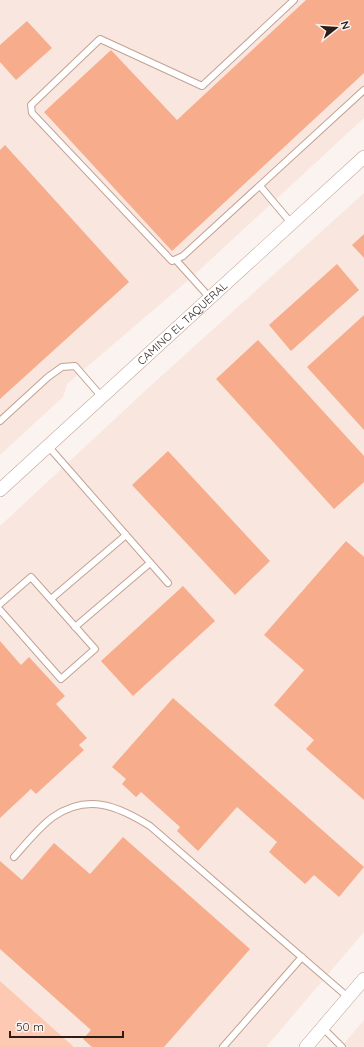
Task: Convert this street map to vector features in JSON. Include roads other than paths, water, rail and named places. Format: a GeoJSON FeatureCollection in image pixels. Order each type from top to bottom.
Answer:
{"type":"FeatureCollection","features":[{"type":"Feature","properties":{"kind":"street","name":"CAMINO EL TAQUERAL"},"geometry":{"type":"LineString","coordinates":[[0,490],[364,157]]}},
{"type":"Feature","properties":{"kind":"street"},"geometry":{"type":"LineString","coordinates":[[306,1047],[364,979]]}},
{"type":"Feature","properties":{"kind":"lane"},"geometry":{"type":"LineString","coordinates":[[294,0],[202,86],[100,39],[31,105],[32,113],[169,259],[176,260],[183,256],[364,90]]}},
{"type":"Feature","properties":{"kind":"lane"},"geometry":{"type":"LineString","coordinates":[[260,186],[292,224]]}},
{"type":"Feature","properties":{"kind":"lane"},"geometry":{"type":"LineString","coordinates":[[176,260],[210,298]]}},
{"type":"Feature","properties":{"kind":"lane"},"geometry":{"type":"LineString","coordinates":[[0,420],[48,377],[62,367],[75,366],[101,396]]}},
{"type":"Feature","properties":{"kind":"lane"},"geometry":{"type":"LineString","coordinates":[[48,446],[168,583]]}},
{"type":"Feature","properties":{"kind":"lane"},"geometry":{"type":"LineString","coordinates":[[51,599],[126,535]]}},
{"type":"Feature","properties":{"kind":"lane"},"geometry":{"type":"LineString","coordinates":[[75,627],[150,563]]}},
{"type":"Feature","properties":{"kind":"lane"},"geometry":{"type":"LineString","coordinates":[[0,604],[31,577],[95,649],[61,679],[0,610]]}},
{"type":"Feature","properties":{"kind":"lane"},"geometry":{"type":"LineString","coordinates":[[14,857],[52,818],[75,806],[92,803],[126,811],[150,826],[348,998]]}},
{"type":"Feature","properties":{"kind":"lane"},"geometry":{"type":"LineString","coordinates":[[223,1047],[302,958]]}},
{"type":"Feature","properties":{"kind":"lane"},"geometry":{"type":"LineString","coordinates":[[323,1028],[342,1047]]}}]}
